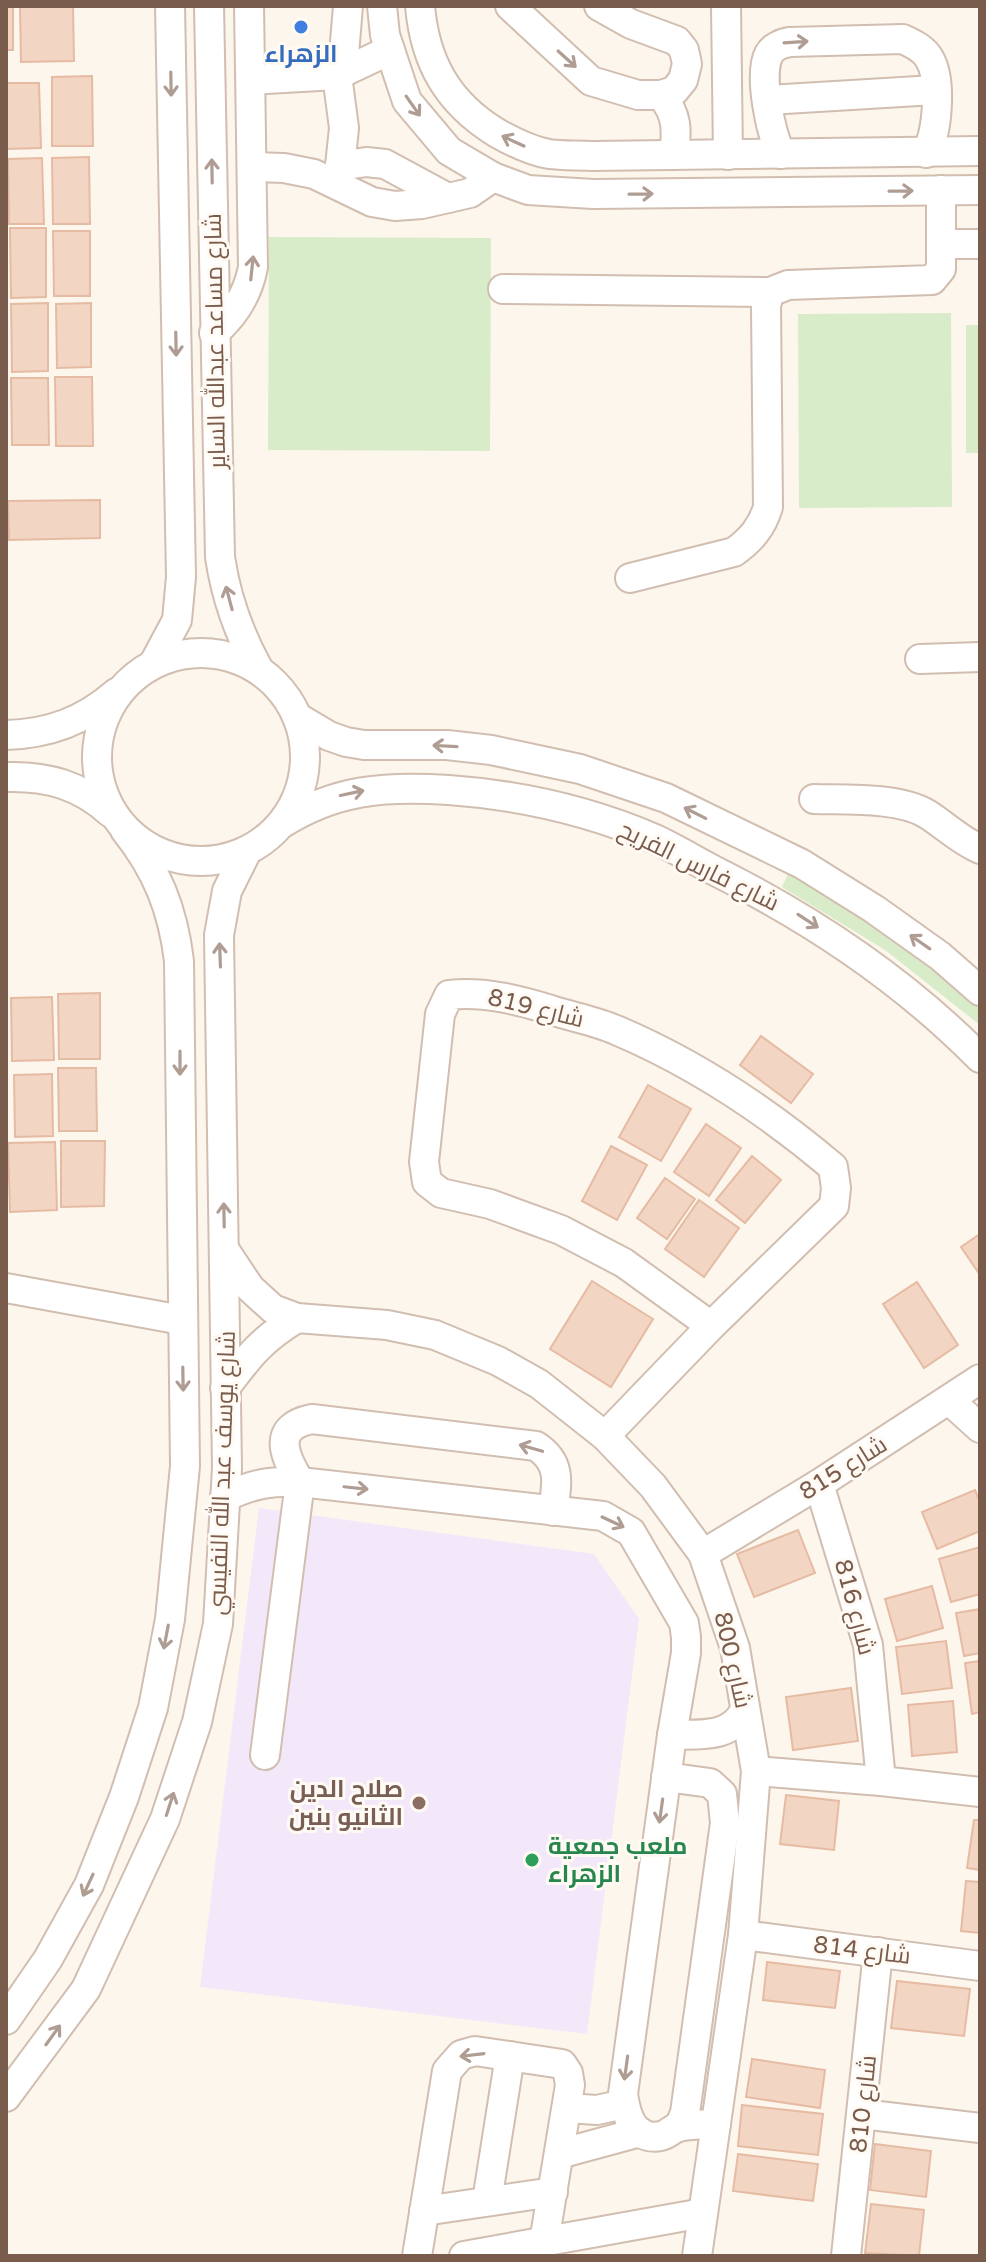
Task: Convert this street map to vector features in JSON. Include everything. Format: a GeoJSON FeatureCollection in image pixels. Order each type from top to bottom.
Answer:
{"type":"FeatureCollection","features":[{"type":"Feature","properties":{"kind":"street","name":"شارع مساعد عبدالله الساير"},"geometry":{"type":"LineString","coordinates":[[154,663],[177,620],[181,577],[170,6]]}},
{"type":"Feature","properties":{"kind":"street","name":"شارع مساعد عبدالله الساير"},"geometry":{"type":"LineString","coordinates":[[209,6],[220,557],[234,615],[259,670]]}},
{"type":"Feature","properties":{"kind":"street"},"geometry":{"type":"LineString","coordinates":[[214,333],[226,323],[244,297],[253,267],[249,6]]}},
{"type":"Feature","properties":{"kind":"street"},"geometry":{"type":"LineString","coordinates":[[337,175],[344,128],[337,75],[344,54],[348,6]]}},
{"type":"Feature","properties":{"kind":"street"},"geometry":{"type":"LineString","coordinates":[[382,6],[385,35],[407,101],[449,151],[493,177],[528,190],[561,194],[980,190]]}},
{"type":"Feature","properties":{"kind":"street"},"geometry":{"type":"LineString","coordinates":[[420,6],[422,32],[434,66],[451,94],[473,118],[513,143],[548,154],[980,151]]}},
{"type":"Feature","properties":{"kind":"street"},"geometry":{"type":"LineString","coordinates":[[510,6],[591,81],[638,95],[661,95],[674,91],[683,80],[687,64],[684,50],[677,41]]}},
{"type":"Feature","properties":{"kind":"street"},"geometry":{"type":"LineString","coordinates":[[599,6],[631,24],[677,41],[726,43]]}},
{"type":"Feature","properties":{"kind":"street"},"geometry":{"type":"LineString","coordinates":[[726,6],[728,155]]}},
{"type":"Feature","properties":{"kind":"street"},"geometry":{"type":"LineString","coordinates":[[781,154],[770,123],[766,69],[769,54],[780,44],[790,42],[903,39],[919,47],[930,59],[937,119],[933,141],[926,153]]}},
{"type":"Feature","properties":{"kind":"street"},"geometry":{"type":"LineString","coordinates":[[251,80],[337,75],[390,50]]}},
{"type":"Feature","properties":{"kind":"street"},"geometry":{"type":"LineString","coordinates":[[768,100],[935,90]]}},
{"type":"Feature","properties":{"kind":"street"},"geometry":{"type":"LineString","coordinates":[[661,95],[672,108],[676,120],[674,155]]}},
{"type":"Feature","properties":{"kind":"street"},"geometry":{"type":"LineString","coordinates":[[824,192],[817,169],[826,153]]}},
{"type":"Feature","properties":{"kind":"street"},"geometry":{"type":"LineString","coordinates":[[561,194],[570,187],[574,176],[573,164],[564,154]]}},
{"type":"Feature","properties":{"kind":"street"},"geometry":{"type":"LineString","coordinates":[[252,167],[337,175],[366,162],[385,164],[448,198]]}},
{"type":"Feature","properties":{"kind":"street"},"geometry":{"type":"LineString","coordinates":[[337,175],[372,202],[395,206],[422,204],[470,193],[493,177]]}},
{"type":"Feature","properties":{"kind":"street"},"geometry":{"type":"LineString","coordinates":[[503,289],[770,292],[788,285],[932,280],[941,269],[941,190]]}},
{"type":"Feature","properties":{"kind":"street"},"geometry":{"type":"LineString","coordinates":[[941,244],[980,244]]}},
{"type":"Feature","properties":{"kind":"street"},"geometry":{"type":"LineString","coordinates":[[630,578],[734,552],[748,542],[763,522],[768,507],[766,305],[770,292]]}},
{"type":"Feature","properties":{"kind":"street"},"geometry":{"type":"LineString","coordinates":[[6,735],[47,731],[75,722],[100,707],[154,663],[189,653],[225,655],[259,670],[281,690],[297,717],[304,744],[304,773],[296,800],[281,824],[266,840],[247,851],[216,861],[183,860],[152,850],[93,797],[70,785],[44,778],[6,777]]}},
{"type":"Feature","properties":{"kind":"street"},"geometry":{"type":"LineString","coordinates":[[920,659],[980,657]]}},
{"type":"Feature","properties":{"kind":"street"},"geometry":{"type":"LineString","coordinates":[[119,822],[100,784],[97,749],[105,716],[122,687]]}},
{"type":"Feature","properties":{"kind":"street","name":"شارع فارس الفريح"},"geometry":{"type":"LineString","coordinates":[[297,717],[346,742],[364,745],[447,745],[491,750],[580,769],[666,798],[802,864],[874,909],[940,956],[980,991]]}},
{"type":"Feature","properties":{"kind":"street","name":"شارع فارس الفريح"},"geometry":{"type":"LineString","coordinates":[[281,824],[328,800],[380,789],[426,789],[508,797],[565,809],[610,823],[654,839],[781,904],[860,955],[921,1001],[980,1058]]}},
{"type":"Feature","properties":{"kind":"street"},"geometry":{"type":"LineString","coordinates":[[814,799],[873,801],[924,812],[959,840],[980,849]]}},
{"type":"Feature","properties":{"kind":"street","name":"شارع يوسف عبد الله النفيسي"},"geometry":{"type":"LineString","coordinates":[[6,2020],[48,1959],[89,1885],[124,1797],[153,1708],[170,1619],[185,1466],[178,947],[169,904],[158,878],[119,822]]}},
{"type":"Feature","properties":{"kind":"street","name":"شارع يوسف عبد الله النفيسي"},"geometry":{"type":"LineString","coordinates":[[6,2097],[86,1989],[165,1819],[197,1722],[218,1624],[225,1497],[219,935],[227,891],[247,851]]}},
{"type":"Feature","properties":{"kind":"street","name":"شارع 819"},"geometry":{"type":"LineString","coordinates":[[605,1436],[711,1326],[834,1206],[836,1188],[833,1167],[787,1128],[690,1068],[615,1029],[526,1002],[473,992],[449,995],[440,1014],[424,1162],[427,1182],[441,1193],[490,1204],[561,1230],[624,1263],[711,1326]]}},
{"type":"Feature","properties":{"kind":"street","name":"شارع 800"},"geometry":{"type":"LineString","coordinates":[[224,1249],[250,1288],[273,1309],[297,1318],[387,1325],[435,1335],[469,1348],[539,1384],[605,1436],[653,1486],[703,1554],[735,1648],[756,1771],[743,1935],[697,2256]]}},
{"type":"Feature","properties":{"kind":"street"},"geometry":{"type":"LineString","coordinates":[[6,1288],[182,1320]]}},
{"type":"Feature","properties":{"kind":"street"},"geometry":{"type":"LineString","coordinates":[[225,1388],[249,1355],[270,1334],[297,1318]]}},
{"type":"Feature","properties":{"kind":"street","name":"شارع 815"},"geometry":{"type":"LineString","coordinates":[[703,1554],[819,1484],[980,1379]]}},
{"type":"Feature","properties":{"kind":"street"},"geometry":{"type":"LineString","coordinates":[[949,1400],[980,1428]]}},
{"type":"Feature","properties":{"kind":"street"},"geometry":{"type":"LineString","coordinates":[[265,1755],[300,1482],[287,1460],[285,1438],[297,1422],[312,1419],[536,1446],[553,1462],[558,1473],[553,1511]]}},
{"type":"Feature","properties":{"kind":"street"},"geometry":{"type":"LineString","coordinates":[[225,1497],[251,1485],[300,1482],[603,1516],[631,1532],[684,1623],[686,1653],[623,2094],[632,2126],[640,2132]]}},
{"type":"Feature","properties":{"kind":"street","name":"شارع 816"},"geometry":{"type":"LineString","coordinates":[[819,1484],[868,1645],[881,1781]]}},
{"type":"Feature","properties":{"kind":"street"},"geometry":{"type":"LineString","coordinates":[[672,1735],[721,1734],[740,1720],[745,1710]]}},
{"type":"Feature","properties":{"kind":"street"},"geometry":{"type":"LineString","coordinates":[[756,1771],[980,1792]]}},
{"type":"Feature","properties":{"kind":"street"},"geometry":{"type":"LineString","coordinates":[[666,1777],[710,1783],[722,1794],[725,1823],[685,2113],[679,2127]]}},
{"type":"Feature","properties":{"kind":"street","name":"شارع 814"},"geometry":{"type":"LineString","coordinates":[[743,1935],[980,1966]]}},
{"type":"Feature","properties":{"kind":"street","name":"شارع 810"},"geometry":{"type":"LineString","coordinates":[[846,2256],[878,1952]]}},
{"type":"Feature","properties":{"kind":"street"},"geometry":{"type":"LineString","coordinates":[[417,2256],[447,2071],[461,2055],[475,2051],[562,2064],[568,2073],[567,2108],[544,2242]]}},
{"type":"Feature","properties":{"kind":"street"},"geometry":{"type":"LineString","coordinates":[[487,2201],[510,2056]]}},
{"type":"Feature","properties":{"kind":"street"},"geometry":{"type":"LineString","coordinates":[[567,2108],[597,2110],[624,2104]]}},
{"type":"Feature","properties":{"kind":"street"},"geometry":{"type":"LineString","coordinates":[[862,2114],[980,2128]]}},
{"type":"Feature","properties":{"kind":"street"},"geometry":{"type":"LineString","coordinates":[[559,2154],[640,2132],[662,2136],[679,2127],[716,2124]]}},
{"type":"Feature","properties":{"kind":"street"},"geometry":{"type":"LineString","coordinates":[[424,2211],[553,2192]]}},
{"type":"Feature","properties":{"kind":"street"},"geometry":{"type":"LineString","coordinates":[[464,2256],[703,2213]]}},
{"type":"Feature","properties":{"kind":"shaded area","name":"صلاح الدين الثانيو بنين"},"geometry":{"type":"Polygon","coordinates":[[[259,1508],[594,1554],[639,1619],[587,2034],[200,1987],[259,1508]]]}},
{"type":"Feature","properties":{"kind":"green space"},"geometry":{"type":"Polygon","coordinates":[[[269,237],[491,238],[490,451],[268,450],[269,237]]]}},
{"type":"Feature","properties":{"kind":"green space"},"geometry":{"type":"Polygon","coordinates":[[[951,313],[952,507],[799,508],[798,314],[951,313]]]}},
{"type":"Feature","properties":{"kind":"green space"},"geometry":{"type":"Polygon","coordinates":[[[966,325],[980,325],[980,453],[966,453],[966,325]]]}},
{"type":"Feature","properties":{"kind":"green space"},"geometry":{"type":"Polygon","coordinates":[[[791,867],[980,996],[980,1025],[885,950],[782,887],[791,867]]]}},
{"type":"Feature","properties":{"kind":"building"},"geometry":{"type":"Polygon","coordinates":[[[6,6],[13,6],[13,50],[6,50],[6,6]]]}},
{"type":"Feature","properties":{"kind":"building"},"geometry":{"type":"Polygon","coordinates":[[[20,6],[73,6],[74,61],[21,62],[20,6]]]}},
{"type":"Feature","properties":{"kind":"building"},"geometry":{"type":"Polygon","coordinates":[[[92,76],[93,146],[52,146],[52,77],[92,76]]]}},
{"type":"Feature","properties":{"kind":"building"},"geometry":{"type":"Polygon","coordinates":[[[6,83],[39,83],[41,148],[6,149],[6,83]]]}},
{"type":"Feature","properties":{"kind":"building"},"geometry":{"type":"Polygon","coordinates":[[[89,157],[90,224],[53,224],[52,158],[89,157]]]}},
{"type":"Feature","properties":{"kind":"building"},"geometry":{"type":"Polygon","coordinates":[[[42,158],[44,224],[9,224],[8,159],[42,158]]]}},
{"type":"Feature","properties":{"kind":"building"},"geometry":{"type":"Polygon","coordinates":[[[10,228],[46,228],[46,297],[11,298],[10,228]]]}},
{"type":"Feature","properties":{"kind":"building"},"geometry":{"type":"Polygon","coordinates":[[[53,231],[90,231],[90,296],[54,296],[53,231]]]}},
{"type":"Feature","properties":{"kind":"building"},"geometry":{"type":"Polygon","coordinates":[[[48,303],[48,371],[12,372],[11,304],[48,303]]]}},
{"type":"Feature","properties":{"kind":"building"},"geometry":{"type":"Polygon","coordinates":[[[91,303],[91,367],[57,368],[56,304],[91,303]]]}},
{"type":"Feature","properties":{"kind":"building"},"geometry":{"type":"Polygon","coordinates":[[[55,377],[92,377],[93,446],[56,446],[55,377]]]}},
{"type":"Feature","properties":{"kind":"building"},"geometry":{"type":"Polygon","coordinates":[[[11,378],[48,378],[49,445],[12,445],[11,378]]]}},
{"type":"Feature","properties":{"kind":"building"},"geometry":{"type":"Polygon","coordinates":[[[100,500],[100,538],[9,540],[8,501],[100,500]]]}},
{"type":"Feature","properties":{"kind":"building"},"geometry":{"type":"Polygon","coordinates":[[[100,993],[100,1059],[59,1059],[58,994],[100,993]]]}},
{"type":"Feature","properties":{"kind":"building"},"geometry":{"type":"Polygon","coordinates":[[[52,997],[54,1060],[12,1061],[11,998],[52,997]]]}},
{"type":"Feature","properties":{"kind":"building"},"geometry":{"type":"Polygon","coordinates":[[[761,1036],[813,1074],[791,1103],[740,1065],[761,1036]]]}},
{"type":"Feature","properties":{"kind":"building"},"geometry":{"type":"Polygon","coordinates":[[[58,1068],[96,1068],[97,1131],[59,1131],[58,1068]]]}},
{"type":"Feature","properties":{"kind":"building"},"geometry":{"type":"Polygon","coordinates":[[[52,1074],[53,1136],[15,1137],[14,1075],[52,1074]]]}},
{"type":"Feature","properties":{"kind":"building"},"geometry":{"type":"Polygon","coordinates":[[[648,1085],[691,1109],[661,1161],[619,1137],[648,1085]]]}},
{"type":"Feature","properties":{"kind":"building"},"geometry":{"type":"Polygon","coordinates":[[[706,1124],[741,1148],[709,1196],[674,1172],[706,1124]]]}},
{"type":"Feature","properties":{"kind":"building"},"geometry":{"type":"Polygon","coordinates":[[[61,1141],[105,1141],[104,1206],[61,1207],[61,1141]]]}},
{"type":"Feature","properties":{"kind":"building"},"geometry":{"type":"Polygon","coordinates":[[[55,1142],[57,1210],[10,1212],[8,1143],[55,1142]]]}},
{"type":"Feature","properties":{"kind":"building"},"geometry":{"type":"Polygon","coordinates":[[[611,1146],[647,1165],[617,1220],[582,1201],[611,1146]]]}},
{"type":"Feature","properties":{"kind":"building"},"geometry":{"type":"Polygon","coordinates":[[[752,1156],[781,1180],[745,1223],[716,1200],[752,1156]]]}},
{"type":"Feature","properties":{"kind":"building"},"geometry":{"type":"Polygon","coordinates":[[[665,1178],[695,1199],[667,1239],[637,1218],[665,1178]]]}},
{"type":"Feature","properties":{"kind":"building"},"geometry":{"type":"Polygon","coordinates":[[[699,1200],[739,1228],[704,1277],[665,1249],[699,1200]]]}},
{"type":"Feature","properties":{"kind":"building"},"geometry":{"type":"Polygon","coordinates":[[[980,1234],[980,1275],[961,1247],[980,1234]]]}},
{"type":"Feature","properties":{"kind":"building"},"geometry":{"type":"Polygon","coordinates":[[[592,1281],[653,1319],[611,1387],[550,1349],[592,1281]]]}},
{"type":"Feature","properties":{"kind":"building"},"geometry":{"type":"Polygon","coordinates":[[[917,1282],[958,1345],[924,1368],[883,1304],[917,1282]]]}},
{"type":"Feature","properties":{"kind":"building"},"geometry":{"type":"Polygon","coordinates":[[[975,1490],[980,1502],[980,1531],[937,1549],[922,1512],[975,1490]]]}},
{"type":"Feature","properties":{"kind":"building"},"geometry":{"type":"Polygon","coordinates":[[[798,1530],[815,1573],[754,1597],[737,1554],[798,1530]]]}},
{"type":"Feature","properties":{"kind":"building"},"geometry":{"type":"Polygon","coordinates":[[[980,1547],[980,1594],[951,1602],[939,1559],[980,1547]]]}},
{"type":"Feature","properties":{"kind":"building"},"geometry":{"type":"Polygon","coordinates":[[[932,1586],[943,1628],[897,1641],[885,1599],[932,1586]]]}},
{"type":"Feature","properties":{"kind":"building"},"geometry":{"type":"Polygon","coordinates":[[[980,1609],[980,1653],[964,1656],[956,1613],[980,1609]]]}},
{"type":"Feature","properties":{"kind":"building"},"geometry":{"type":"Polygon","coordinates":[[[946,1641],[952,1688],[902,1694],[896,1647],[946,1641]]]}},
{"type":"Feature","properties":{"kind":"building"},"geometry":{"type":"Polygon","coordinates":[[[980,1661],[980,1712],[972,1714],[965,1663],[980,1661]]]}},
{"type":"Feature","properties":{"kind":"building"},"geometry":{"type":"Polygon","coordinates":[[[851,1688],[858,1741],[793,1750],[786,1697],[851,1688]]]}},
{"type":"Feature","properties":{"kind":"building"},"geometry":{"type":"Polygon","coordinates":[[[953,1701],[957,1752],[912,1756],[908,1705],[953,1701]]]}},
{"type":"Feature","properties":{"kind":"building"},"geometry":{"type":"Polygon","coordinates":[[[786,1795],[839,1801],[834,1850],[780,1844],[786,1795]]]}},
{"type":"Feature","properties":{"kind":"building"},"geometry":{"type":"Polygon","coordinates":[[[974,1820],[980,1820],[980,1870],[967,1868],[974,1820]]]}},
{"type":"Feature","properties":{"kind":"building"},"geometry":{"type":"Polygon","coordinates":[[[966,1881],[980,1882],[980,1933],[961,1931],[966,1881]]]}},
{"type":"Feature","properties":{"kind":"building"},"geometry":{"type":"Polygon","coordinates":[[[767,1962],[840,1971],[835,2008],[763,2000],[767,1962]]]}},
{"type":"Feature","properties":{"kind":"building"},"geometry":{"type":"Polygon","coordinates":[[[897,1981],[970,1989],[964,2036],[891,2028],[897,1981]]]}},
{"type":"Feature","properties":{"kind":"building"},"geometry":{"type":"Polygon","coordinates":[[[752,2059],[825,2070],[820,2108],[746,2097],[752,2059]]]}},
{"type":"Feature","properties":{"kind":"building"},"geometry":{"type":"Polygon","coordinates":[[[742,2105],[823,2114],[818,2155],[738,2146],[742,2105]]]}},
{"type":"Feature","properties":{"kind":"building"},"geometry":{"type":"Polygon","coordinates":[[[875,2144],[931,2151],[926,2197],[870,2190],[875,2144]]]}},
{"type":"Feature","properties":{"kind":"building"},"geometry":{"type":"Polygon","coordinates":[[[738,2154],[818,2164],[813,2201],[733,2191],[738,2154]]]}},
{"type":"Feature","properties":{"kind":"building"},"geometry":{"type":"Polygon","coordinates":[[[871,2204],[924,2210],[919,2256],[865,2253],[871,2204]]]}},
{"type":"Feature","properties":{"kind":"place","name":"الزهراء"},"geometry":{"type":"Point","coordinates":[301,27]}},
{"type":"Feature","properties":{"kind":"place","name":"صلاح الدين الثانيو بنين"},"geometry":{"type":"Point","coordinates":[419,1803]}},
{"type":"Feature","properties":{"kind":"place","name":"ملعب جمعية الزهراء"},"geometry":{"type":"Point","coordinates":[532,1860]}}]}
